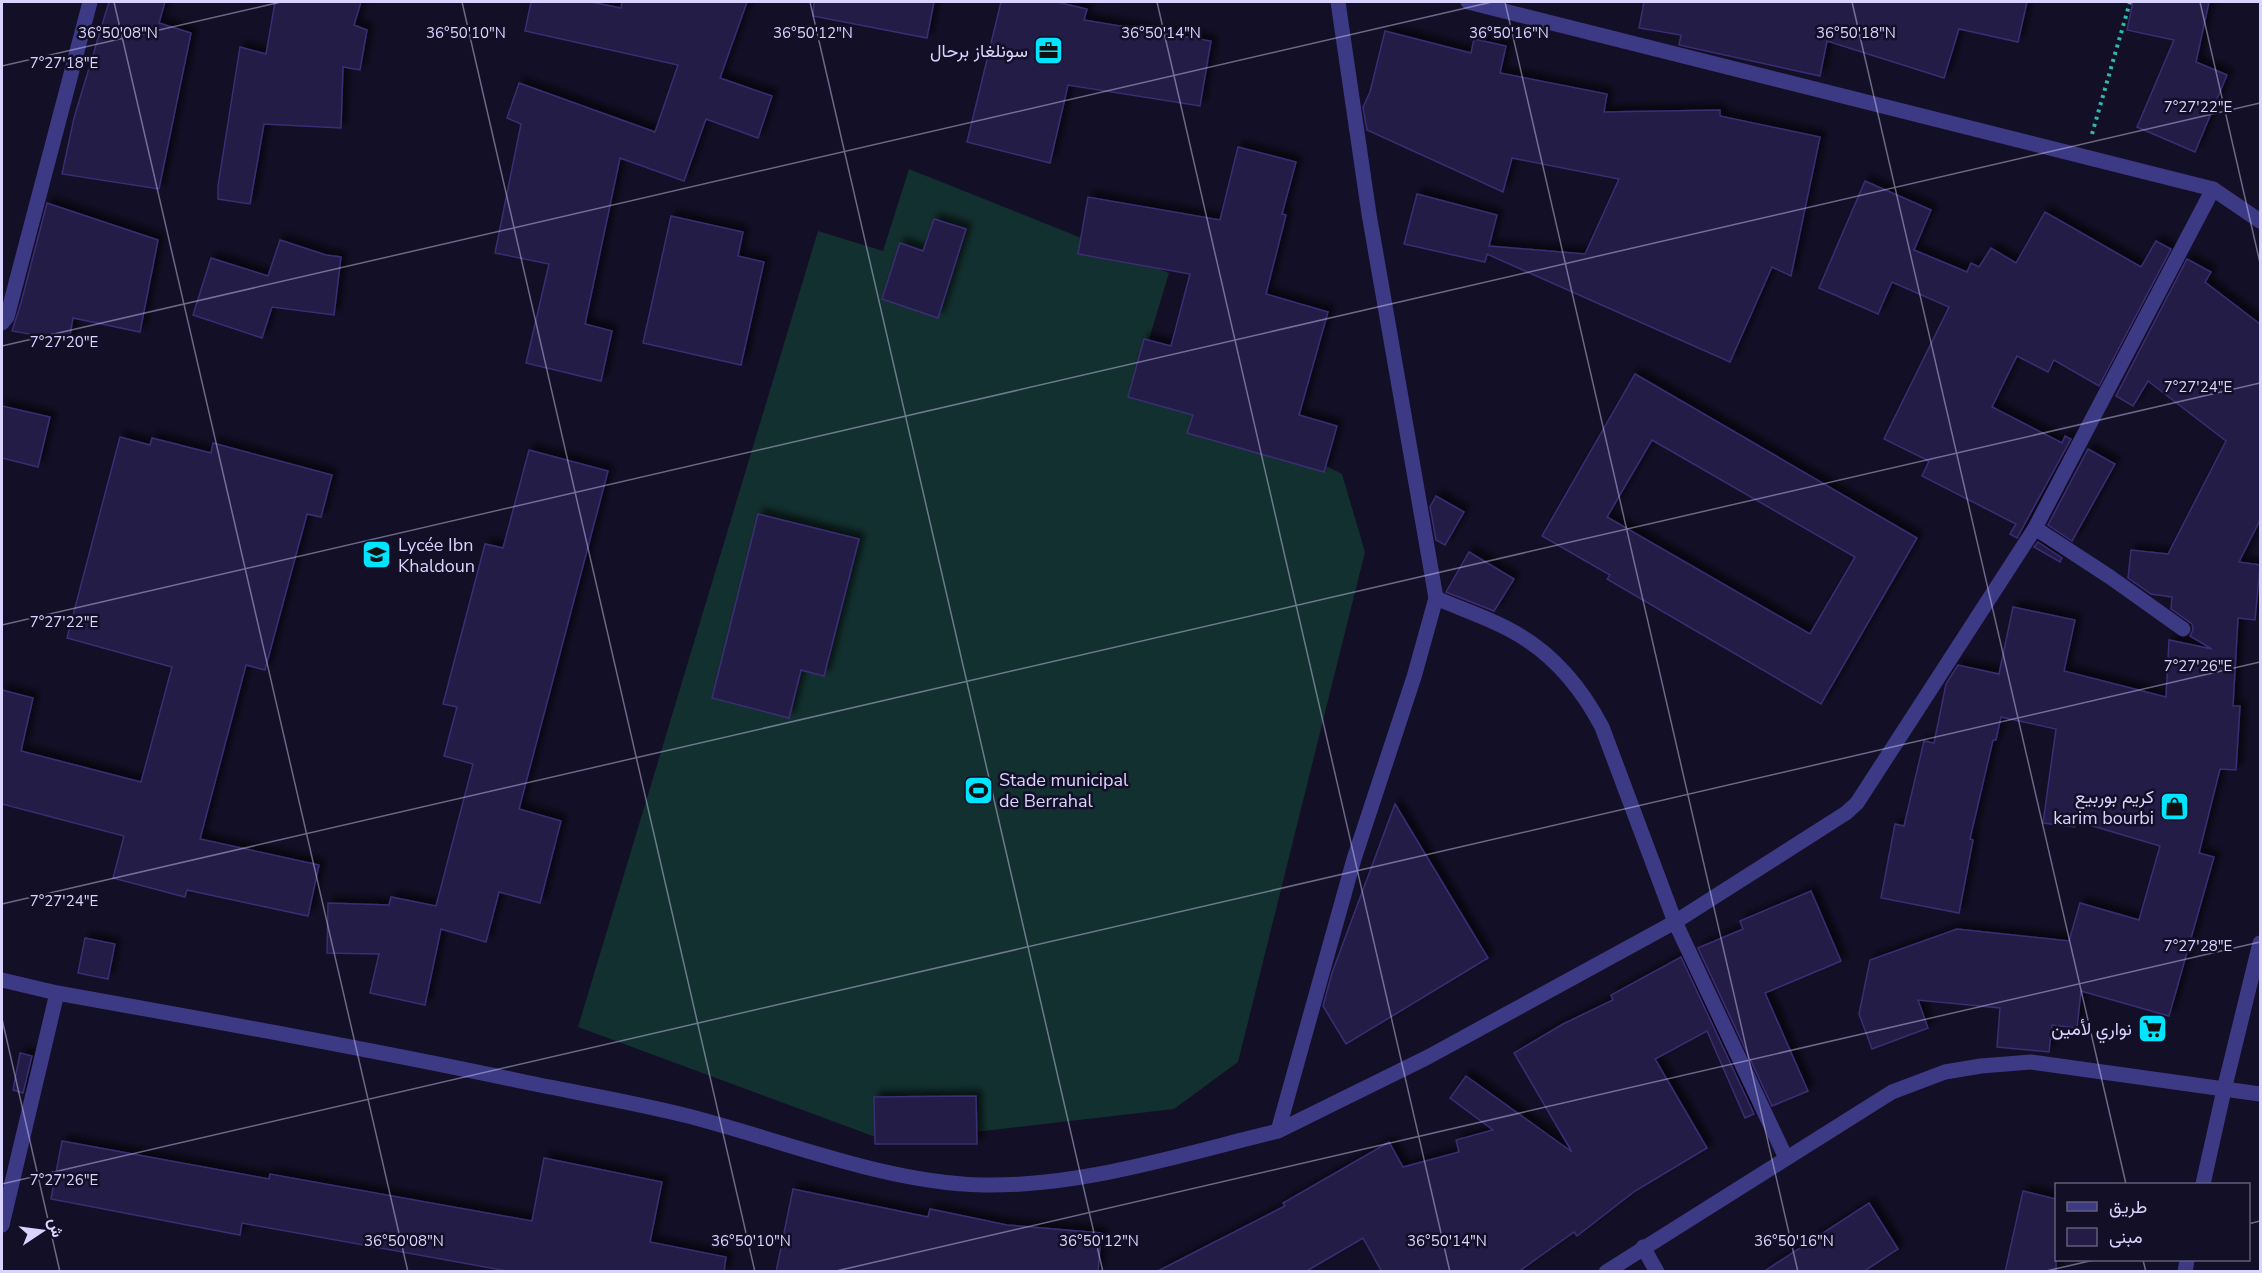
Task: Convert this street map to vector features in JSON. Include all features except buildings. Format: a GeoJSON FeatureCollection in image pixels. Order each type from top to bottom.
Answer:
{"type":"FeatureCollection","features":[{"type":"Feature","properties":{"kind":"street"},"geometry":{"type":"LineString","coordinates":[[2,323],[7,317],[90,2]]}},
{"type":"Feature","properties":{"kind":"street"},"geometry":{"type":"LineString","coordinates":[[1278,1131],[1354,859],[1414,677],[1436,598],[1369,214],[1338,2]]}},
{"type":"Feature","properties":{"kind":"street"},"geometry":{"type":"LineString","coordinates":[[1468,2],[2213,189],[2260,221]]}},
{"type":"Feature","properties":{"kind":"street"},"geometry":{"type":"LineString","coordinates":[[2,980],[57,993],[437,1063],[684,1115],[842,1161],[931,1179],[982,1185],[1044,1181],[1102,1173],[1278,1131],[1428,1057],[1675,922],[1832,823],[1857,803],[2035,528],[2213,189]]}},
{"type":"Feature","properties":{"kind":"street"},"geometry":{"type":"LineString","coordinates":[[2035,528],[2110,577],[2183,629]]}},
{"type":"Feature","properties":{"kind":"street"},"geometry":{"type":"LineString","coordinates":[[1436,598],[1512,631],[1546,653],[1569,676],[1588,701],[1602,727],[1675,922],[1786,1158]]}},
{"type":"Feature","properties":{"kind":"street"},"geometry":{"type":"LineString","coordinates":[[2203,1183],[2260,943]]}},
{"type":"Feature","properties":{"kind":"street"},"geometry":{"type":"LineString","coordinates":[[2,1225],[57,993]]}},
{"type":"Feature","properties":{"kind":"street"},"geometry":{"type":"LineString","coordinates":[[1606,1272],[1892,1092],[1945,1072],[1981,1066],[2031,1062],[2260,1094]]}},
{"type":"Feature","properties":{"kind":"street"},"geometry":{"type":"LineString","coordinates":[[1643,1247],[1657,1272]]}},
{"type":"Feature","properties":{"kind":"path"},"geometry":{"type":"LineString","coordinates":[[2086,156],[2130,2]]}},
{"type":"Feature","properties":{"kind":"green space","name":"Stade municipal de Berrahal"},"geometry":{"type":"Polygon","coordinates":[[[909,169],[1169,273],[1140,369],[1342,474],[1365,552],[1238,1062],[1174,1109],[889,1142],[578,1027],[818,231],[883,251],[909,169]]]}},
{"type":"Feature","properties":{"kind":"place","name":"سونلغاز برحال"},"geometry":{"type":"Point","coordinates":[1049,51]}},
{"type":"Feature","properties":{"kind":"place","name":"Lycée Ibn Khaldoun"},"geometry":{"type":"Point","coordinates":[377,555]}},
{"type":"Feature","properties":{"kind":"place","name":"Stade municipal de Berrahal"},"geometry":{"type":"Point","coordinates":[978,790]}},
{"type":"Feature","properties":{"kind":"place","name":"كريم بوربيع karim bourbi"},"geometry":{"type":"Point","coordinates":[2175,807]}},
{"type":"Feature","properties":{"kind":"place","name":"نواري لأمين"},"geometry":{"type":"Point","coordinates":[2153,1029]}}]}
